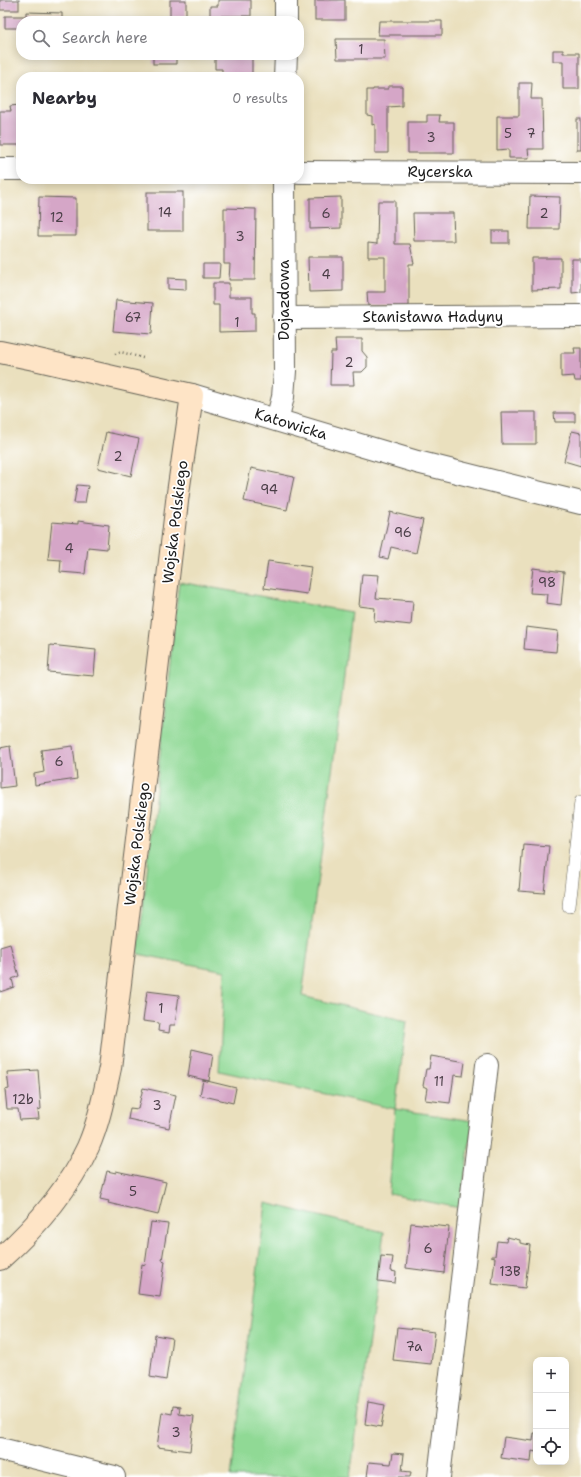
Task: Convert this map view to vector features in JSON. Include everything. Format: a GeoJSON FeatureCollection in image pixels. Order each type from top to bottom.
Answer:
{"type":"FeatureCollection","features":[{"type":"Feature","properties":{"kind":"street"},"geometry":{"type":"LineString","coordinates":[[286,0],[286,16]]}},
{"type":"Feature","properties":{"kind":"street"},"geometry":{"type":"LineString","coordinates":[[285,72],[286,60]]}},
{"type":"Feature","properties":{"kind":"street"},"geometry":{"type":"LineString","coordinates":[[0,169],[16,169]]}},
{"type":"Feature","properties":{"kind":"street","name":"Rycerska"},"geometry":{"type":"LineString","coordinates":[[304,172],[581,172]]}},
{"type":"Feature","properties":{"kind":"street","name":"Dojazdowa"},"geometry":{"type":"LineString","coordinates":[[277,420],[283,397],[285,371],[284,184]]}},
{"type":"Feature","properties":{"kind":"street","name":"Stanisława Hadyny"},"geometry":{"type":"LineString","coordinates":[[284,318],[581,316]]}},
{"type":"Feature","properties":{"kind":"street","name":"Katowicka"},"geometry":{"type":"LineString","coordinates":[[0,352],[192,395],[417,462],[581,503]]}},
{"type":"Feature","properties":{"kind":"street","name":"Wojska Polskiego"},"geometry":{"type":"LineString","coordinates":[[0,1259],[32,1228],[64,1187],[88,1147],[103,1098],[111,1060],[178,493],[192,395]]}},
{"type":"Feature","properties":{"kind":"street"},"geometry":{"type":"LineString","coordinates":[[439,1477],[487,1065]]}},
{"type":"Feature","properties":{"kind":"street"},"geometry":{"type":"LineString","coordinates":[[0,1449],[114,1477]]}},
{"type":"Feature","properties":{"kind":"lane"},"geometry":{"type":"LineString","coordinates":[[569,906],[581,802]]}},
{"type":"Feature","properties":{"kind":"green space"},"geometry":{"type":"Polygon","coordinates":[[[179,582],[351,612],[340,712],[302,996],[407,1021],[395,1109],[219,1071],[225,971],[138,954],[179,582]]]}},
{"type":"Feature","properties":{"kind":"green space"},"geometry":{"type":"Polygon","coordinates":[[[395,1109],[473,1121],[460,1208],[389,1194],[395,1109]]]}},
{"type":"Feature","properties":{"kind":"green space"},"geometry":{"type":"Polygon","coordinates":[[[266,1203],[384,1232],[350,1477],[231,1477],[266,1203]]]}},
{"type":"Feature","properties":{"kind":"building"},"geometry":{"type":"Polygon","coordinates":[[[0,0],[19,0],[19,10],[0,10],[0,0]]]}},
{"type":"Feature","properties":{"kind":"building"},"geometry":{"type":"Polygon","coordinates":[[[170,0],[186,0],[186,16],[170,16],[170,0]]]}},
{"type":"Feature","properties":{"kind":"building"},"geometry":{"type":"Polygon","coordinates":[[[218,0],[251,0],[251,16],[210,16],[210,6],[218,6],[218,0]]]}},
{"type":"Feature","properties":{"kind":"building"},"geometry":{"type":"Polygon","coordinates":[[[315,0],[345,0],[345,20],[315,20],[315,0]]]}},
{"type":"Feature","properties":{"kind":"building"},"geometry":{"type":"Polygon","coordinates":[[[26,12],[62,13],[62,16],[26,16],[26,12]]]}},
{"type":"Feature","properties":{"kind":"building"},"geometry":{"type":"Polygon","coordinates":[[[5,16],[16,16],[16,28],[5,28],[5,16]]]}},
{"type":"Feature","properties":{"kind":"building"},"geometry":{"type":"Polygon","coordinates":[[[379,21],[442,21],[442,35],[378,35],[379,21]]]}},
{"type":"Feature","properties":{"kind":"building"},"geometry":{"type":"Polygon","coordinates":[[[336,39],[384,39],[385,59],[337,59],[336,39]]]}},
{"type":"Feature","properties":{"kind":"building"},"geometry":{"type":"Polygon","coordinates":[[[553,50],[563,50],[563,53],[579,53],[579,89],[563,89],[563,61],[553,61],[553,50]]]}},
{"type":"Feature","properties":{"kind":"building"},"geometry":{"type":"Polygon","coordinates":[[[153,60],[176,60],[176,64],[153,64],[153,60]]]}},
{"type":"Feature","properties":{"kind":"building"},"geometry":{"type":"Polygon","coordinates":[[[215,60],[252,60],[252,72],[222,72],[222,69],[215,69],[215,60]]]}},
{"type":"Feature","properties":{"kind":"building"},"geometry":{"type":"Polygon","coordinates":[[[519,83],[532,83],[531,99],[542,99],[543,149],[528,149],[529,158],[509,158],[509,149],[497,150],[497,116],[519,116],[519,83]]]}},
{"type":"Feature","properties":{"kind":"building"},"geometry":{"type":"Polygon","coordinates":[[[388,86],[402,86],[402,106],[388,107],[388,153],[375,153],[375,124],[372,125],[372,116],[367,115],[367,90],[388,89],[388,86]]]}},
{"type":"Feature","properties":{"kind":"building"},"geometry":{"type":"Polygon","coordinates":[[[16,105],[16,145],[0,145],[0,111],[11,111],[10,106],[16,105]]]}},
{"type":"Feature","properties":{"kind":"building"},"geometry":{"type":"Polygon","coordinates":[[[427,115],[440,115],[439,122],[454,122],[454,153],[408,153],[408,122],[427,122],[427,115]]]}},
{"type":"Feature","properties":{"kind":"building"},"geometry":{"type":"Polygon","coordinates":[[[577,119],[581,119],[581,150],[577,150],[577,119]]]}},
{"type":"Feature","properties":{"kind":"building"},"geometry":{"type":"Polygon","coordinates":[[[147,192],[183,192],[183,231],[147,231],[147,192]]]}},
{"type":"Feature","properties":{"kind":"building"},"geometry":{"type":"Polygon","coordinates":[[[530,196],[560,197],[559,229],[529,229],[530,196]]]}},
{"type":"Feature","properties":{"kind":"building"},"geometry":{"type":"Polygon","coordinates":[[[39,197],[76,198],[76,236],[38,236],[39,197]]]}},
{"type":"Feature","properties":{"kind":"building"},"geometry":{"type":"Polygon","coordinates":[[[341,197],[341,228],[310,229],[310,198],[341,197]]]}},
{"type":"Feature","properties":{"kind":"building"},"geometry":{"type":"Polygon","coordinates":[[[378,201],[395,201],[395,244],[410,244],[414,264],[409,264],[409,306],[368,306],[367,292],[385,292],[385,257],[368,257],[368,243],[377,244],[378,201]]]}},
{"type":"Feature","properties":{"kind":"building"},"geometry":{"type":"Polygon","coordinates":[[[224,208],[256,209],[255,280],[229,280],[230,264],[224,264],[224,208]]]}},
{"type":"Feature","properties":{"kind":"building"},"geometry":{"type":"Polygon","coordinates":[[[413,213],[453,213],[454,241],[414,241],[413,213]]]}},
{"type":"Feature","properties":{"kind":"building"},"geometry":{"type":"Polygon","coordinates":[[[492,231],[509,231],[509,243],[492,243],[492,231]]]}},
{"type":"Feature","properties":{"kind":"building"},"geometry":{"type":"Polygon","coordinates":[[[308,257],[343,257],[343,291],[309,292],[308,257]]]}},
{"type":"Feature","properties":{"kind":"building"},"geometry":{"type":"Polygon","coordinates":[[[532,258],[561,258],[561,289],[532,290],[532,258]]]}},
{"type":"Feature","properties":{"kind":"building"},"geometry":{"type":"Polygon","coordinates":[[[572,259],[581,259],[581,292],[572,293],[572,259]]]}},
{"type":"Feature","properties":{"kind":"building"},"geometry":{"type":"Polygon","coordinates":[[[203,264],[220,264],[219,278],[203,278],[203,264]]]}},
{"type":"Feature","properties":{"kind":"building"},"geometry":{"type":"Polygon","coordinates":[[[168,278],[186,279],[186,290],[168,289],[168,278]]]}},
{"type":"Feature","properties":{"kind":"building"},"geometry":{"type":"Polygon","coordinates":[[[213,283],[229,283],[229,297],[252,297],[252,313],[255,313],[255,331],[219,332],[219,305],[213,305],[213,283]]]}},
{"type":"Feature","properties":{"kind":"building"},"geometry":{"type":"Polygon","coordinates":[[[116,300],[153,303],[151,334],[113,331],[116,300]]]}},
{"type":"Feature","properties":{"kind":"building"},"geometry":{"type":"Polygon","coordinates":[[[335,339],[362,339],[362,351],[367,357],[367,367],[362,372],[353,372],[354,385],[330,385],[331,352],[336,352],[335,339]]]}},
{"type":"Feature","properties":{"kind":"building"},"geometry":{"type":"Polygon","coordinates":[[[574,348],[581,348],[581,381],[575,381],[574,376],[561,377],[561,353],[575,353],[574,348]]]}},
{"type":"Feature","properties":{"kind":"building"},"geometry":{"type":"Polygon","coordinates":[[[501,412],[536,412],[536,444],[502,444],[501,412]]]}},
{"type":"Feature","properties":{"kind":"building"},"geometry":{"type":"Polygon","coordinates":[[[554,413],[575,413],[575,422],[555,422],[554,413]]]}},
{"type":"Feature","properties":{"kind":"building"},"geometry":{"type":"Polygon","coordinates":[[[572,431],[581,433],[581,466],[564,461],[572,431]]]}},
{"type":"Feature","properties":{"kind":"building"},"geometry":{"type":"Polygon","coordinates":[[[106,432],[139,439],[131,476],[98,468],[106,432]]]}},
{"type":"Feature","properties":{"kind":"building"},"geometry":{"type":"Polygon","coordinates":[[[251,468],[294,477],[287,510],[244,501],[251,468]]]}},
{"type":"Feature","properties":{"kind":"building"},"geometry":{"type":"Polygon","coordinates":[[[77,485],[88,486],[85,503],[74,503],[77,485]]]}},
{"type":"Feature","properties":{"kind":"building"},"geometry":{"type":"Polygon","coordinates":[[[390,512],[423,520],[416,553],[391,547],[388,559],[380,557],[390,512]]]}},
{"type":"Feature","properties":{"kind":"building"},"geometry":{"type":"Polygon","coordinates":[[[78,521],[109,525],[107,549],[88,547],[85,574],[60,572],[61,560],[48,559],[52,522],[78,524],[78,521]]]}},
{"type":"Feature","properties":{"kind":"building"},"geometry":{"type":"Polygon","coordinates":[[[268,561],[311,567],[307,594],[264,588],[268,561]]]}},
{"type":"Feature","properties":{"kind":"building"},"geometry":{"type":"Polygon","coordinates":[[[533,568],[564,572],[561,605],[546,603],[547,594],[530,593],[533,568]]]}},
{"type":"Feature","properties":{"kind":"building"},"geometry":{"type":"Polygon","coordinates":[[[362,574],[379,575],[376,598],[413,601],[411,625],[374,621],[375,608],[359,606],[362,574]]]}},
{"type":"Feature","properties":{"kind":"building"},"geometry":{"type":"Polygon","coordinates":[[[526,627],[558,631],[556,652],[524,649],[526,627]]]}},
{"type":"Feature","properties":{"kind":"building"},"geometry":{"type":"Polygon","coordinates":[[[50,645],[96,650],[94,676],[48,672],[50,645]]]}},
{"type":"Feature","properties":{"kind":"building"},"geometry":{"type":"Polygon","coordinates":[[[10,746],[15,786],[0,788],[0,748],[10,746]]]}},
{"type":"Feature","properties":{"kind":"building"},"geometry":{"type":"Polygon","coordinates":[[[73,746],[77,779],[35,785],[34,774],[44,772],[41,750],[73,746]]]}},
{"type":"Feature","properties":{"kind":"building"},"geometry":{"type":"Polygon","coordinates":[[[523,844],[549,846],[544,893],[519,891],[523,844]]]}},
{"type":"Feature","properties":{"kind":"building"},"geometry":{"type":"Polygon","coordinates":[[[10,944],[19,976],[12,979],[14,987],[0,992],[0,947],[10,944]]]}},
{"type":"Feature","properties":{"kind":"building"},"geometry":{"type":"Polygon","coordinates":[[[147,991],[179,995],[175,1025],[170,1025],[169,1033],[158,1031],[159,1023],[143,1021],[147,991]]]}},
{"type":"Feature","properties":{"kind":"building"},"geometry":{"type":"Polygon","coordinates":[[[192,1049],[213,1054],[209,1081],[188,1076],[192,1049]]]}},
{"type":"Feature","properties":{"kind":"building"},"geometry":{"type":"Polygon","coordinates":[[[431,1056],[465,1062],[463,1076],[454,1075],[450,1103],[425,1100],[427,1088],[423,1086],[426,1069],[429,1069],[431,1056]]]}},
{"type":"Feature","properties":{"kind":"building"},"geometry":{"type":"Polygon","coordinates":[[[38,1070],[41,1109],[38,1110],[39,1119],[20,1120],[18,1109],[7,1109],[5,1090],[9,1089],[7,1072],[38,1070]]]}},
{"type":"Feature","properties":{"kind":"building"},"geometry":{"type":"Polygon","coordinates":[[[203,1080],[236,1088],[233,1103],[200,1095],[203,1080]]]}},
{"type":"Feature","properties":{"kind":"building"},"geometry":{"type":"Polygon","coordinates":[[[143,1088],[176,1095],[169,1128],[128,1119],[130,1108],[138,1109],[143,1088]]]}},
{"type":"Feature","properties":{"kind":"building"},"geometry":{"type":"Polygon","coordinates":[[[107,1171],[116,1173],[116,1171],[166,1182],[158,1215],[108,1203],[109,1201],[100,1199],[107,1171]]]}},
{"type":"Feature","properties":{"kind":"building"},"geometry":{"type":"Polygon","coordinates":[[[151,1222],[168,1224],[162,1260],[165,1261],[160,1297],[138,1294],[142,1264],[145,1265],[151,1222]]]}},
{"type":"Feature","properties":{"kind":"building"},"geometry":{"type":"Polygon","coordinates":[[[411,1223],[449,1227],[444,1273],[406,1268],[411,1223]]]}},
{"type":"Feature","properties":{"kind":"building"},"geometry":{"type":"Polygon","coordinates":[[[507,1237],[520,1240],[520,1243],[530,1245],[525,1288],[492,1284],[495,1258],[491,1256],[495,1256],[497,1241],[506,1242],[507,1237]]]}},
{"type":"Feature","properties":{"kind":"building"},"geometry":{"type":"Polygon","coordinates":[[[381,1256],[393,1257],[391,1271],[396,1272],[395,1283],[378,1281],[381,1256]]]}},
{"type":"Feature","properties":{"kind":"building"},"geometry":{"type":"Polygon","coordinates":[[[397,1328],[435,1332],[431,1364],[393,1360],[397,1328]]]}},
{"type":"Feature","properties":{"kind":"building"},"geometry":{"type":"Polygon","coordinates":[[[155,1335],[172,1338],[166,1380],[150,1377],[155,1335]]]}},
{"type":"Feature","properties":{"kind":"building"},"geometry":{"type":"Polygon","coordinates":[[[368,1402],[385,1405],[381,1427],[365,1424],[368,1402]]]}},
{"type":"Feature","properties":{"kind":"building"},"geometry":{"type":"Polygon","coordinates":[[[173,1406],[180,1407],[179,1414],[194,1416],[190,1451],[157,1447],[162,1412],[172,1414],[173,1406]]]}},
{"type":"Feature","properties":{"kind":"building"},"geometry":{"type":"Polygon","coordinates":[[[504,1437],[533,1441],[531,1462],[501,1458],[504,1437]]]}},
{"type":"Feature","properties":{"kind":"building"},"geometry":{"type":"Polygon","coordinates":[[[393,1453],[404,1454],[402,1471],[411,1472],[410,1477],[367,1477],[369,1462],[391,1464],[393,1453]]]}}]}
